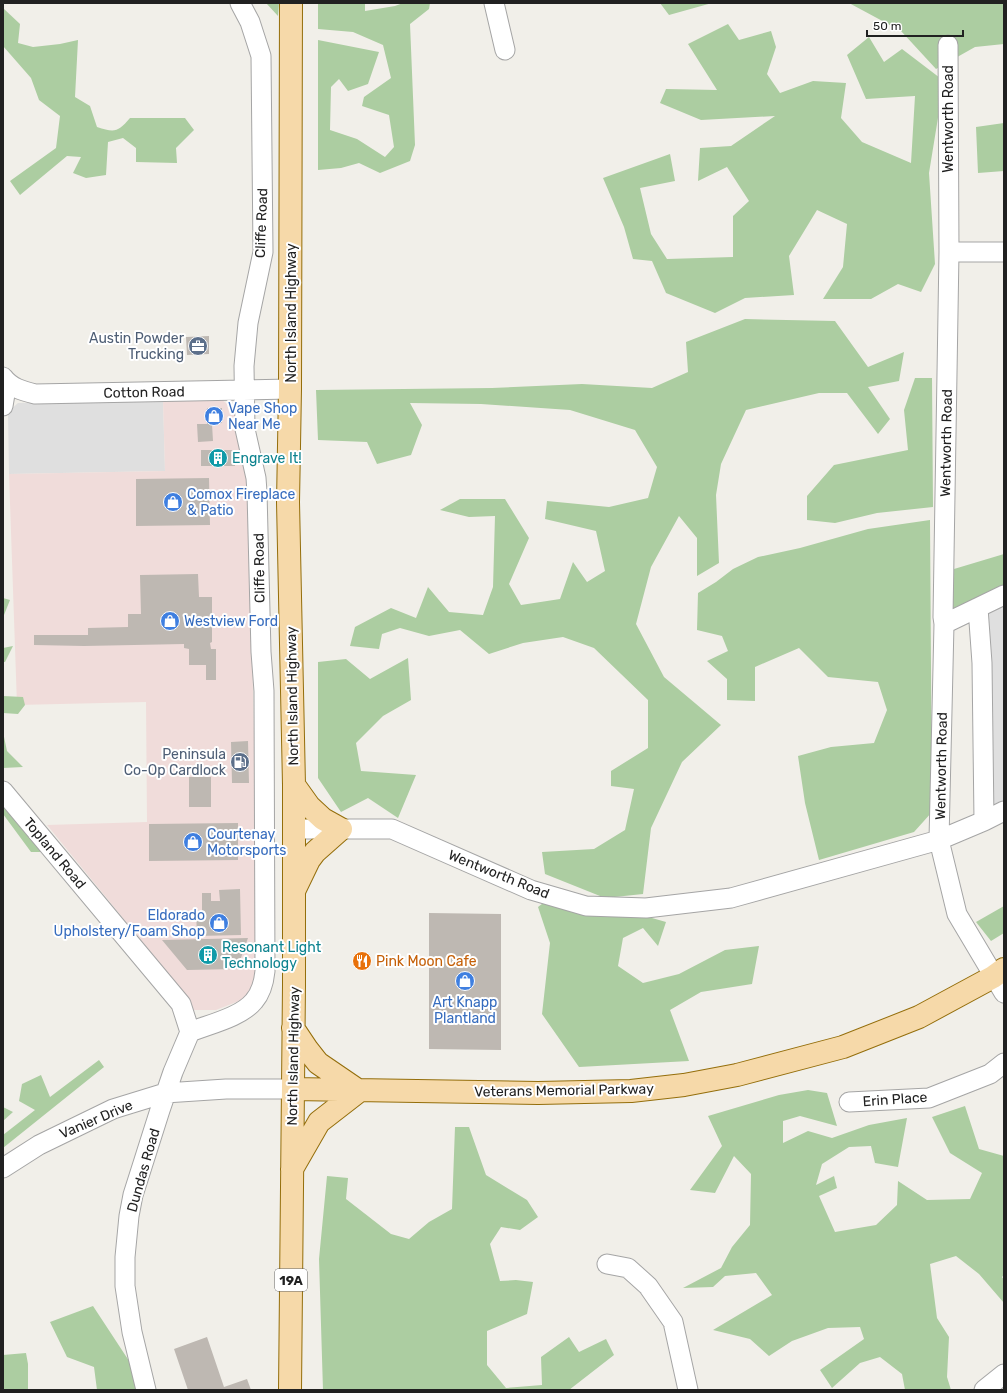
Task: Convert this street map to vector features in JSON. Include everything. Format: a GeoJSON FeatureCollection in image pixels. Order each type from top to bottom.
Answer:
{"type":"FeatureCollection","features":[{"type":"Feature","properties":{"kind":"main road","name":"North Island Highway"},"geometry":{"type":"LineString","coordinates":[[290,3],[290,389],[288,502],[294,785],[290,1390]]}},
{"type":"Feature","properties":{"kind":"main road"},"geometry":{"type":"LineString","coordinates":[[294,785],[309,806],[323,819],[341,829],[315,852],[309,860],[294,893]]}},
{"type":"Feature","properties":{"kind":"main road","name":"Veterans Memorial Parkway"},"geometry":{"type":"LineString","coordinates":[[293,1089],[538,1093],[631,1091],[684,1085],[737,1075],[843,1047],[919,1017],[1000,980]]}},
{"type":"Feature","properties":{"kind":"main road"},"geometry":{"type":"LineString","coordinates":[[291,1170],[319,1122],[359,1091],[318,1063],[293,1028]]}},
{"type":"Feature","properties":{"kind":"street","name":"Cliffe Road"},"geometry":{"type":"LineString","coordinates":[[190,1032],[231,1016],[248,1006],[258,995],[265,971],[264,692],[260,652],[257,492],[256,478],[245,429],[244,390],[244,366],[248,323],[263,252],[261,56],[250,22],[240,3]]}},
{"type":"Feature","properties":{"kind":"street"},"geometry":{"type":"LineString","coordinates":[[494,3],[505,50]]}},
{"type":"Feature","properties":{"kind":"street","name":"Wentworth Road"},"geometry":{"type":"LineString","coordinates":[[948,45],[949,252],[944,624],[939,840],[957,914],[1000,980]]}},
{"type":"Feature","properties":{"kind":"street"},"geometry":{"type":"LineString","coordinates":[[949,252],[1004,252]]}},
{"type":"Feature","properties":{"kind":"street","name":"Cotton Road"},"geometry":{"type":"LineString","coordinates":[[5,380],[21,391],[35,394],[290,389]]}},
{"type":"Feature","properties":{"kind":"street"},"geometry":{"type":"LineString","coordinates":[[3,406],[5,380]]}},
{"type":"Feature","properties":{"kind":"street"},"geometry":{"type":"LineString","coordinates":[[944,624],[1004,595]]}},
{"type":"Feature","properties":{"kind":"street"},"geometry":{"type":"LineString","coordinates":[[978,608],[982,663],[984,821]]}},
{"type":"Feature","properties":{"kind":"street","name":"Topland Road"},"geometry":{"type":"LineString","coordinates":[[3,791],[181,1004],[190,1032]]}},
{"type":"Feature","properties":{"kind":"street"},"geometry":{"type":"LineString","coordinates":[[939,840],[1004,811]]}},
{"type":"Feature","properties":{"kind":"street","name":"Wentworth Road"},"geometry":{"type":"LineString","coordinates":[[293,829],[392,829],[531,890],[586,906],[646,908],[731,898],[939,840]]}},
{"type":"Feature","properties":{"kind":"street"},"geometry":{"type":"LineString","coordinates":[[166,1093],[190,1032]]}},
{"type":"Feature","properties":{"kind":"street","name":"Erin Place"},"geometry":{"type":"LineString","coordinates":[[849,1102],[929,1098],[990,1074],[1004,1063]]}},
{"type":"Feature","properties":{"kind":"street","name":"Vanier Drive"},"geometry":{"type":"LineString","coordinates":[[3,1168],[39,1145],[113,1109],[166,1093],[226,1089],[293,1089]]}},
{"type":"Feature","properties":{"kind":"street","name":"Dundas Road"},"geometry":{"type":"LineString","coordinates":[[146,1390],[132,1332],[125,1286],[125,1257],[129,1216],[133,1195],[166,1093]]}},
{"type":"Feature","properties":{"kind":"street"},"geometry":{"type":"LineString","coordinates":[[607,1264],[628,1268],[648,1286],[673,1322],[688,1390]]}},
{"type":"Feature","properties":{"kind":"street"},"geometry":{"type":"LineString","coordinates":[[984,1390],[1004,1374]]}},
{"type":"Feature","properties":{"kind":"shaded area"},"geometry":{"type":"Polygon","coordinates":[[[163,399],[165,471],[9,474],[8,412],[18,403],[163,399]]]}},
{"type":"Feature","properties":{"kind":"shaded area"},"geometry":{"type":"Polygon","coordinates":[[[163,399],[222,400],[234,409],[248,472],[259,955],[254,982],[244,999],[216,1010],[191,1010],[184,993],[47,825],[147,822],[146,702],[17,705],[9,474],[165,471],[163,399]]]}},
{"type":"Feature","properties":{"kind":"shaded area"},"geometry":{"type":"Polygon","coordinates":[[[1004,595],[1004,811],[984,821],[978,608],[1004,595]]]}},
{"type":"Feature","properties":{"kind":"green space"},"geometry":{"type":"Polygon","coordinates":[[[266,3],[279,3],[278,16],[266,3]]]}},
{"type":"Feature","properties":{"kind":"green space"},"geometry":{"type":"Polygon","coordinates":[[[318,3],[365,3],[365,11],[395,6],[403,3],[430,3],[429,9],[410,24],[415,145],[410,161],[380,173],[359,163],[341,168],[318,170],[318,40],[379,52],[368,84],[348,91],[339,79],[331,87],[330,130],[357,139],[385,157],[394,147],[389,115],[362,106],[364,97],[391,78],[383,45],[353,32],[318,29],[318,3]]]}},
{"type":"Feature","properties":{"kind":"green space"},"geometry":{"type":"Polygon","coordinates":[[[660,3],[712,3],[669,15],[660,3]]]}},
{"type":"Feature","properties":{"kind":"green space"},"geometry":{"type":"Polygon","coordinates":[[[849,3],[1004,3],[1004,44],[975,47],[936,69],[901,31],[849,3]]]}},
{"type":"Feature","properties":{"kind":"green space"},"geometry":{"type":"Polygon","coordinates":[[[3,8],[20,24],[18,43],[33,47],[78,40],[75,97],[90,106],[97,127],[108,130],[116,130],[130,118],[185,118],[194,130],[176,148],[177,163],[136,162],[136,148],[123,138],[108,142],[106,175],[86,178],[73,173],[81,157],[67,156],[20,195],[10,181],[56,148],[60,116],[39,100],[31,78],[3,46],[3,8]]]}},
{"type":"Feature","properties":{"kind":"green space"},"geometry":{"type":"Polygon","coordinates":[[[728,24],[739,40],[771,31],[776,47],[767,74],[780,93],[813,81],[846,83],[841,118],[862,142],[911,163],[915,96],[866,99],[847,55],[869,37],[884,62],[902,49],[944,81],[929,173],[935,264],[921,292],[898,284],[871,299],[823,299],[843,267],[847,224],[817,210],[789,256],[794,295],[745,298],[715,313],[666,293],[652,261],[633,259],[624,227],[603,178],[670,154],[675,181],[640,188],[651,234],[667,259],[733,257],[733,216],[749,201],[727,167],[698,181],[700,148],[731,146],[775,116],[701,120],[660,103],[666,89],[717,90],[688,44],[728,24]]]}},
{"type":"Feature","properties":{"kind":"green space"},"geometry":{"type":"Polygon","coordinates":[[[1004,123],[1004,171],[978,173],[976,127],[1004,123]]]}},
{"type":"Feature","properties":{"kind":"green space"},"geometry":{"type":"Polygon","coordinates":[[[745,319],[835,321],[868,367],[904,352],[899,381],[868,387],[890,419],[878,434],[847,393],[819,393],[746,410],[721,464],[716,495],[719,563],[697,576],[697,538],[679,516],[651,567],[636,624],[664,677],[721,725],[682,762],[651,828],[643,894],[605,898],[545,874],[542,852],[594,849],[625,830],[634,789],[611,786],[611,771],[648,748],[648,700],[594,648],[563,637],[523,643],[489,654],[460,630],[429,636],[400,628],[382,634],[379,649],[350,646],[355,627],[391,608],[416,618],[428,587],[449,612],[483,615],[493,587],[495,516],[469,517],[440,510],[460,499],[505,499],[529,538],[509,584],[521,605],[560,599],[573,562],[587,582],[605,571],[596,531],[545,519],[547,501],[609,507],[648,498],[657,467],[635,430],[570,410],[481,404],[410,403],[422,425],[411,455],[377,464],[367,442],[318,440],[316,390],[492,388],[582,384],[652,388],[688,372],[686,342],[745,319]]]}},
{"type":"Feature","properties":{"kind":"green space"},"geometry":{"type":"Polygon","coordinates":[[[915,378],[932,378],[933,507],[877,513],[835,523],[807,520],[807,496],[834,465],[908,450],[904,410],[915,378]]]}},
{"type":"Feature","properties":{"kind":"green space"},"geometry":{"type":"Polygon","coordinates":[[[930,520],[932,812],[914,832],[819,860],[805,803],[798,756],[831,747],[874,743],[887,710],[878,682],[828,677],[799,648],[755,667],[755,701],[727,700],[727,679],[707,661],[728,651],[722,636],[697,630],[698,593],[733,569],[758,557],[800,548],[868,529],[930,520]]]}},
{"type":"Feature","properties":{"kind":"green space"},"geometry":{"type":"Polygon","coordinates":[[[1004,554],[1004,595],[944,624],[944,572],[1004,554]]]}},
{"type":"Feature","properties":{"kind":"green space"},"geometry":{"type":"Polygon","coordinates":[[[3,598],[10,600],[4,615],[3,615],[3,598]]]}},
{"type":"Feature","properties":{"kind":"green space"},"geometry":{"type":"Polygon","coordinates":[[[13,646],[5,662],[3,662],[3,648],[13,646]]]}},
{"type":"Feature","properties":{"kind":"green space"},"geometry":{"type":"Polygon","coordinates":[[[408,658],[411,700],[383,716],[356,743],[361,771],[416,775],[398,818],[368,798],[341,812],[318,778],[318,662],[346,659],[370,679],[408,658]]]}},
{"type":"Feature","properties":{"kind":"green space"},"geometry":{"type":"Polygon","coordinates":[[[3,696],[23,697],[25,705],[18,714],[3,713],[3,696]]]}},
{"type":"Feature","properties":{"kind":"green space"},"geometry":{"type":"Polygon","coordinates":[[[3,732],[7,751],[23,767],[3,768],[3,732]]]}},
{"type":"Feature","properties":{"kind":"green space"},"geometry":{"type":"Polygon","coordinates":[[[3,788],[46,852],[31,852],[3,814],[3,788]]]}},
{"type":"Feature","properties":{"kind":"green space"},"geometry":{"type":"Polygon","coordinates":[[[551,897],[631,912],[666,922],[658,946],[643,928],[623,938],[618,966],[643,983],[679,974],[725,950],[759,946],[752,984],[701,992],[670,1010],[689,1061],[579,1067],[542,1014],[550,943],[538,907],[551,897]]]}},
{"type":"Feature","properties":{"kind":"green space"},"geometry":{"type":"Polygon","coordinates":[[[1004,906],[1004,933],[991,941],[976,922],[1004,906]]]}},
{"type":"Feature","properties":{"kind":"green space"},"geometry":{"type":"Polygon","coordinates":[[[99,1060],[104,1067],[3,1148],[3,1135],[35,1110],[19,1101],[22,1084],[41,1075],[50,1097],[99,1060]]]}},
{"type":"Feature","properties":{"kind":"green space"},"geometry":{"type":"Polygon","coordinates":[[[808,1090],[827,1093],[837,1126],[800,1116],[783,1121],[783,1143],[808,1131],[832,1138],[869,1125],[907,1118],[898,1167],[875,1163],[871,1146],[849,1147],[822,1164],[816,1185],[834,1176],[837,1188],[819,1196],[835,1232],[876,1225],[897,1205],[898,1181],[927,1200],[970,1199],[982,1173],[950,1153],[932,1117],[965,1106],[979,1149],[1004,1156],[1004,1275],[1002,1277],[1004,1280],[1004,1303],[979,1274],[956,1256],[930,1264],[937,1318],[949,1337],[947,1377],[951,1390],[905,1390],[902,1374],[880,1357],[860,1363],[832,1388],[820,1370],[864,1339],[860,1327],[828,1328],[792,1341],[769,1356],[750,1339],[713,1330],[772,1295],[756,1273],[725,1276],[713,1287],[683,1288],[721,1268],[732,1247],[750,1225],[751,1174],[734,1156],[715,1193],[690,1190],[722,1146],[708,1116],[779,1095],[808,1090]]]}},
{"type":"Feature","properties":{"kind":"green space"},"geometry":{"type":"Polygon","coordinates":[[[3,1107],[13,1112],[3,1121],[3,1107]]]}},
{"type":"Feature","properties":{"kind":"green space"},"geometry":{"type":"Polygon","coordinates":[[[455,1127],[469,1127],[486,1175],[527,1200],[538,1217],[520,1230],[501,1227],[490,1244],[500,1281],[516,1280],[533,1282],[527,1314],[487,1331],[487,1365],[506,1388],[542,1385],[541,1357],[569,1337],[579,1352],[606,1339],[614,1355],[569,1390],[323,1390],[319,1259],[327,1176],[348,1178],[346,1199],[391,1234],[409,1239],[429,1222],[452,1209],[455,1127]]]}},
{"type":"Feature","properties":{"kind":"green space"},"geometry":{"type":"Polygon","coordinates":[[[93,1306],[137,1373],[141,1390],[97,1390],[94,1367],[67,1357],[50,1322],[93,1306]]]}},
{"type":"Feature","properties":{"kind":"green space"},"geometry":{"type":"Polygon","coordinates":[[[26,1353],[28,1364],[28,1390],[3,1390],[3,1355],[26,1353]]]}},
{"type":"Feature","properties":{"kind":"building","name":"Austin Powder Trucking"},"geometry":{"type":"Polygon","coordinates":[[[209,336],[209,354],[187,355],[186,337],[209,336]]]}},
{"type":"Feature","properties":{"kind":"building"},"geometry":{"type":"Polygon","coordinates":[[[207,408],[222,408],[222,423],[212,424],[213,441],[198,442],[197,424],[207,424],[207,408]]]}},
{"type":"Feature","properties":{"kind":"building","name":"Engrave It!"},"geometry":{"type":"Polygon","coordinates":[[[201,450],[235,450],[235,466],[201,466],[201,450]]]}},
{"type":"Feature","properties":{"kind":"building","name":"Comox Fireplace & Patio"},"geometry":{"type":"Polygon","coordinates":[[[209,478],[210,525],[136,526],[136,479],[209,478]]]}},
{"type":"Feature","properties":{"kind":"building","name":"Westview Ford"},"geometry":{"type":"Polygon","coordinates":[[[198,574],[199,597],[212,597],[212,642],[210,643],[211,649],[216,649],[216,680],[206,680],[206,665],[189,665],[189,649],[184,648],[184,644],[84,646],[34,645],[34,635],[88,635],[88,628],[128,627],[128,614],[141,614],[140,575],[198,574]]]}},
{"type":"Feature","properties":{"kind":"building","name":"Peninsula Co-Op Cardlock"},"geometry":{"type":"Polygon","coordinates":[[[248,741],[249,783],[232,783],[231,742],[248,741]]]}},
{"type":"Feature","properties":{"kind":"building"},"geometry":{"type":"Polygon","coordinates":[[[189,777],[211,777],[211,807],[189,807],[189,777]]]}},
{"type":"Feature","properties":{"kind":"building","name":"Courtenay Motorsports"},"geometry":{"type":"Polygon","coordinates":[[[238,823],[238,860],[149,861],[149,824],[238,823]]]}},
{"type":"Feature","properties":{"kind":"building","name":"Eldorado Upholstery/Foam Shop"},"geometry":{"type":"Polygon","coordinates":[[[240,889],[241,935],[197,936],[196,911],[202,910],[202,893],[211,893],[211,901],[220,901],[219,890],[240,889]]]}},
{"type":"Feature","properties":{"kind":"building","name":"Art Knapp Plantland"},"geometry":{"type":"Polygon","coordinates":[[[429,913],[501,914],[501,1050],[429,1049],[429,913]]]}},
{"type":"Feature","properties":{"kind":"building","name":"Resonant Light Technology"},"geometry":{"type":"Polygon","coordinates":[[[248,938],[237,969],[187,970],[162,940],[248,938]]]}},
{"type":"Feature","properties":{"kind":"building"},"geometry":{"type":"Polygon","coordinates":[[[207,1337],[224,1387],[247,1379],[251,1390],[188,1390],[174,1349],[207,1337]]]}},
{"type":"Feature","properties":{"kind":"place","name":"Austin Powder Trucking"},"geometry":{"type":"Point","coordinates":[198,346]}},
{"type":"Feature","properties":{"kind":"place","name":"Vape Shop Near Me"},"geometry":{"type":"Point","coordinates":[214,416]}},
{"type":"Feature","properties":{"kind":"place","name":"Engrave It!"},"geometry":{"type":"Point","coordinates":[218,458]}},
{"type":"Feature","properties":{"kind":"place","name":"Comox Fireplace & Patio"},"geometry":{"type":"Point","coordinates":[173,502]}},
{"type":"Feature","properties":{"kind":"place","name":"Westview Ford"},"geometry":{"type":"Point","coordinates":[170,621]}},
{"type":"Feature","properties":{"kind":"place","name":"Peninsula Co-Op Cardlock"},"geometry":{"type":"Point","coordinates":[240,762]}},
{"type":"Feature","properties":{"kind":"place","name":"Courtenay Motorsports"},"geometry":{"type":"Point","coordinates":[193,842]}},
{"type":"Feature","properties":{"kind":"place","name":"Eldorado Upholstery/Foam Shop"},"geometry":{"type":"Point","coordinates":[219,923]}},
{"type":"Feature","properties":{"kind":"place","name":"Resonant Light Technology"},"geometry":{"type":"Point","coordinates":[208,955]}},
{"type":"Feature","properties":{"kind":"place","name":"Pink Moon Cafe"},"geometry":{"type":"Point","coordinates":[362,961]}},
{"type":"Feature","properties":{"kind":"place","name":"Art Knapp Plantland"},"geometry":{"type":"Point","coordinates":[465,981]}}]}
